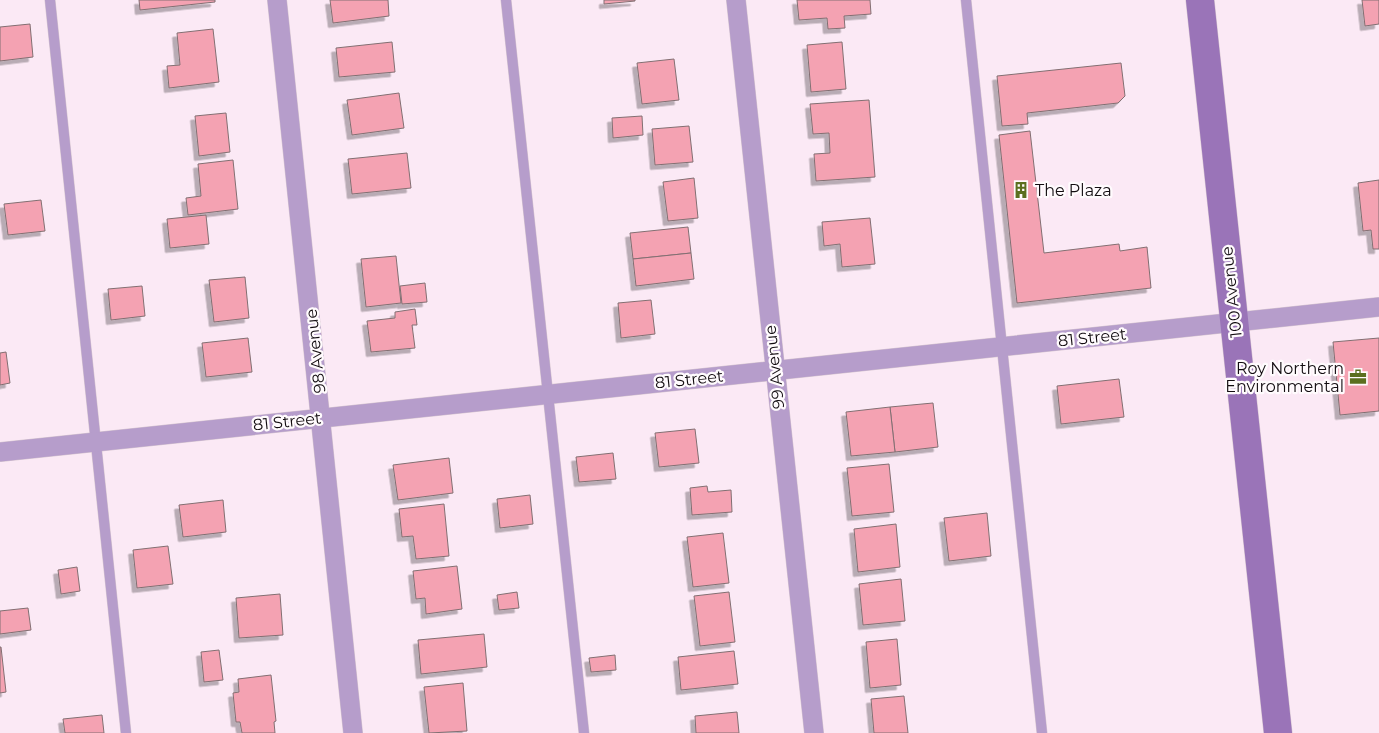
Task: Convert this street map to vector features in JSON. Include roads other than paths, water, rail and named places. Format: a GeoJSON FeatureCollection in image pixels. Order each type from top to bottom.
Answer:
{"type":"FeatureCollection","features":[{"type":"Feature","properties":{"kind":"main road","name":"100 Avenue"},"geometry":{"type":"LineString","coordinates":[[1200,0],[1278,733]]}},
{"type":"Feature","properties":{"kind":"street","name":"98 Avenue"},"geometry":{"type":"LineString","coordinates":[[277,0],[322,417],[353,733]]}},
{"type":"Feature","properties":{"kind":"street","name":"99 Avenue"},"geometry":{"type":"LineString","coordinates":[[736,0],[814,733]]}},
{"type":"Feature","properties":{"kind":"street","name":"81 Street"},"geometry":{"type":"LineString","coordinates":[[0,452],[1379,307]]}},
{"type":"Feature","properties":{"kind":"lane"},"geometry":{"type":"LineString","coordinates":[[50,0],[126,733]]}},
{"type":"Feature","properties":{"kind":"lane"},"geometry":{"type":"LineString","coordinates":[[506,0],[546,394],[584,733]]}},
{"type":"Feature","properties":{"kind":"lane"},"geometry":{"type":"LineString","coordinates":[[966,0],[1042,733]]}},
{"type":"Feature","properties":{"kind":"place","name":"The Plaza"},"geometry":{"type":"Point","coordinates":[1021,190]}},
{"type":"Feature","properties":{"kind":"place","name":"Roy Northern Environmental"},"geometry":{"type":"Point","coordinates":[1358,377]}}]}
